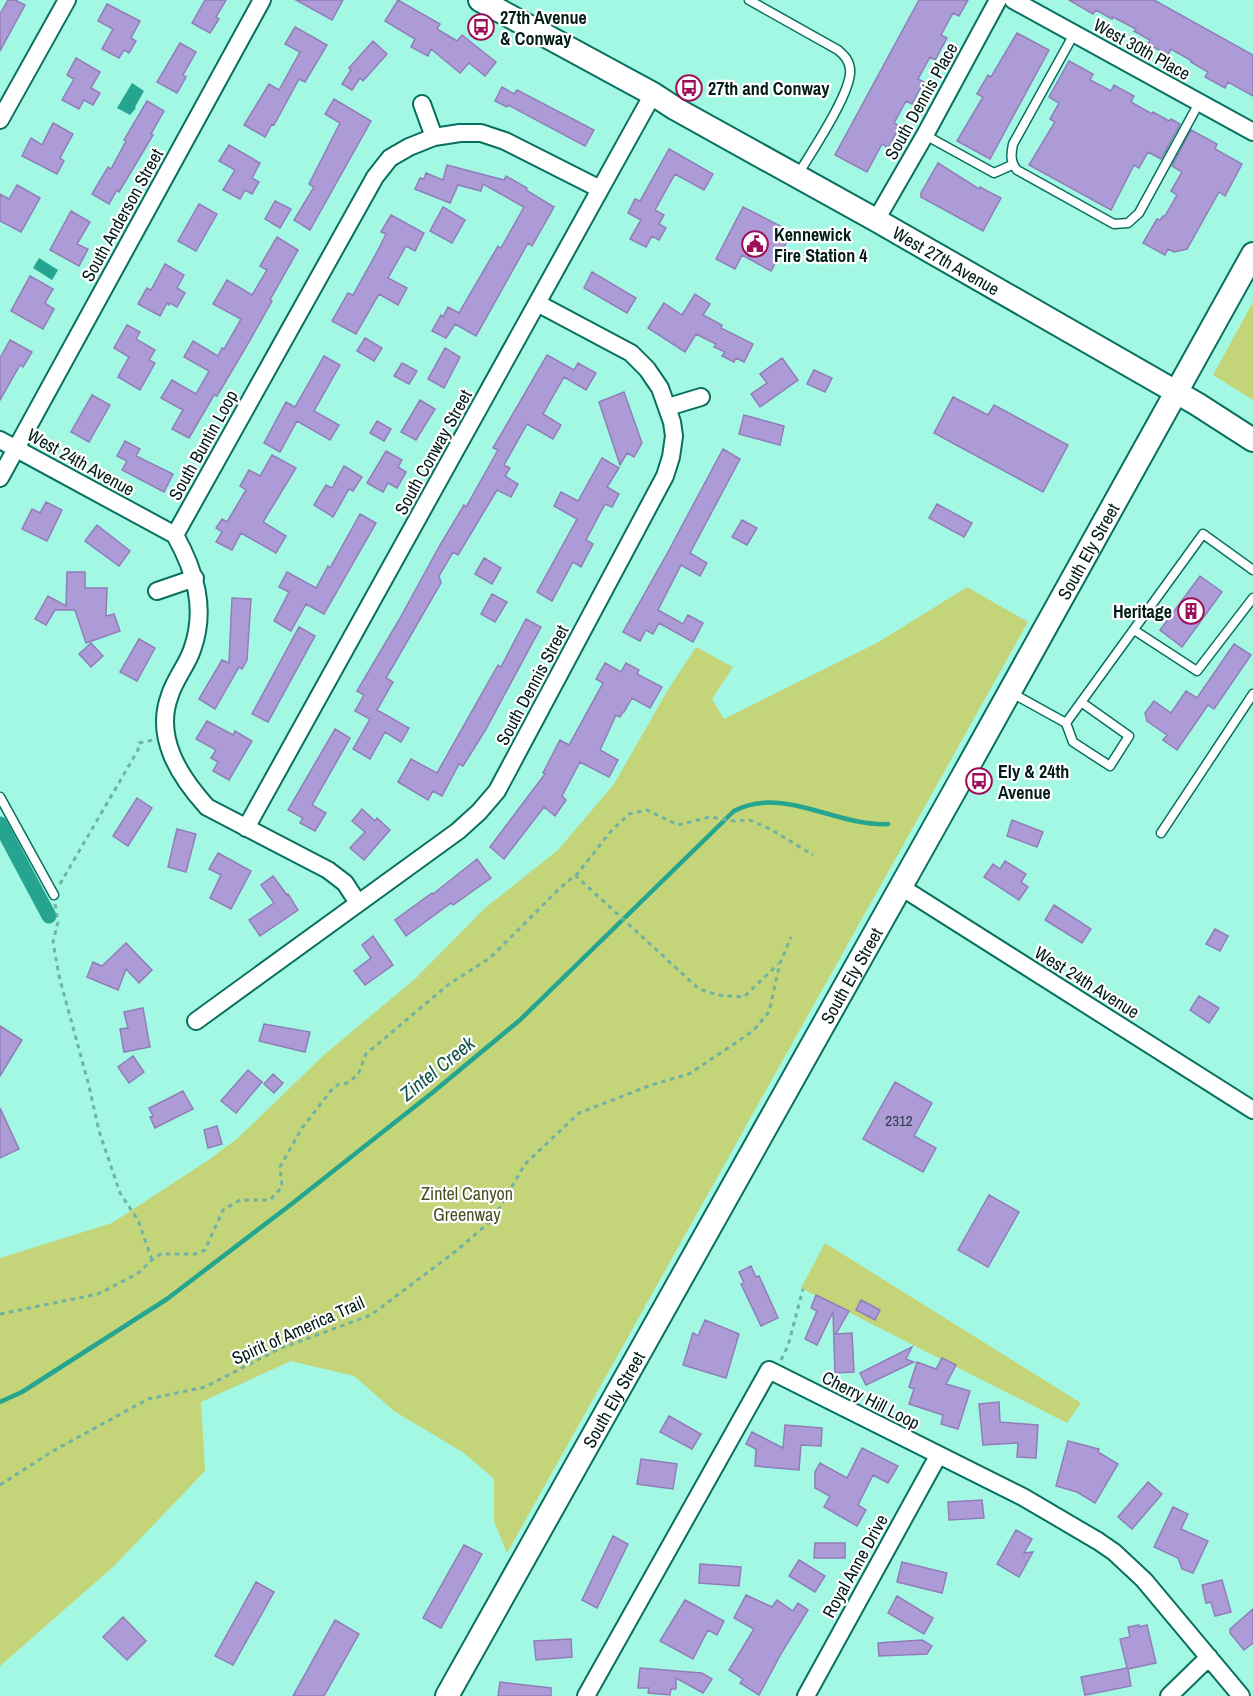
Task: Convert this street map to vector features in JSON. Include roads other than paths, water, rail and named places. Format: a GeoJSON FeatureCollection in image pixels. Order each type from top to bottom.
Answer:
{"type":"FeatureCollection","features":[{"type":"Feature","properties":{"kind":"street"},"geometry":{"type":"LineString","coordinates":[[0,120],[67,0]]}},
{"type":"Feature","properties":{"kind":"street","name":"South Anderson Street"},"geometry":{"type":"LineString","coordinates":[[0,478],[262,0]]}},
{"type":"Feature","properties":{"kind":"street","name":"West 27th Avenue"},"geometry":{"type":"LineString","coordinates":[[480,0],[653,94],[876,220],[1177,393],[1253,440]]}},
{"type":"Feature","properties":{"kind":"street","name":"South Dennis Place"},"geometry":{"type":"LineString","coordinates":[[876,220],[998,0]]}},
{"type":"Feature","properties":{"kind":"street","name":"West 30th Place"},"geometry":{"type":"LineString","coordinates":[[1013,0],[1253,132]]}},
{"type":"Feature","properties":{"kind":"street","name":"South Conway Street"},"geometry":{"type":"LineString","coordinates":[[246,828],[653,94]]}},
{"type":"Feature","properties":{"kind":"street"},"geometry":{"type":"LineString","coordinates":[[422,104],[434,137]]}},
{"type":"Feature","properties":{"kind":"street","name":"South Buntin Loop"},"geometry":{"type":"LineString","coordinates":[[175,535],[375,177],[390,158],[434,137],[481,133],[505,141],[600,189]]}},
{"type":"Feature","properties":{"kind":"street","name":"South Ely Street"},"geometry":{"type":"LineString","coordinates":[[447,1696],[1253,254]]}},
{"type":"Feature","properties":{"kind":"street","name":"South Dennis Street"},"geometry":{"type":"LineString","coordinates":[[196,1021],[458,831],[479,812],[497,791],[665,476],[674,436],[668,407],[660,388],[647,369],[631,353],[537,303]]}},
{"type":"Feature","properties":{"kind":"street"},"geometry":{"type":"LineString","coordinates":[[668,407],[701,397]]}},
{"type":"Feature","properties":{"kind":"street","name":"West 24th Avenue"},"geometry":{"type":"LineString","coordinates":[[0,440],[175,535]]}},
{"type":"Feature","properties":{"kind":"street"},"geometry":{"type":"LineString","coordinates":[[175,535],[195,578],[199,610],[192,650],[170,694],[164,716],[170,754],[193,792],[207,807],[328,870],[345,883],[358,903]]}},
{"type":"Feature","properties":{"kind":"street"},"geometry":{"type":"LineString","coordinates":[[157,591],[195,578]]}},
{"type":"Feature","properties":{"kind":"street","name":"West 24th Avenue"},"geometry":{"type":"LineString","coordinates":[[901,887],[1253,1110]]}},
{"type":"Feature","properties":{"kind":"street","name":"Cherry Hill Loop"},"geometry":{"type":"LineString","coordinates":[[586,1696],[769,1370],[1023,1497],[1098,1540],[1144,1580],[1241,1696]]}},
{"type":"Feature","properties":{"kind":"street","name":"Royal Anne Drive"},"geometry":{"type":"LineString","coordinates":[[806,1696],[938,1455]]}},
{"type":"Feature","properties":{"kind":"street"},"geometry":{"type":"LineString","coordinates":[[1169,1696],[1209,1657]]}},
{"type":"Feature","properties":{"kind":"lane"},"geometry":{"type":"LineString","coordinates":[[750,0],[838,50],[847,58],[850,68],[847,89],[797,177]]}},
{"type":"Feature","properties":{"kind":"lane"},"geometry":{"type":"LineString","coordinates":[[1074,34],[1013,144],[1012,165],[1017,170],[1114,224],[1128,223],[1139,213],[1200,103]]}},
{"type":"Feature","properties":{"kind":"lane"},"geometry":{"type":"LineString","coordinates":[[925,135],[994,173],[1012,165]]}},
{"type":"Feature","properties":{"kind":"lane"},"geometry":{"type":"LineString","coordinates":[[1066,723],[1203,534],[1253,570]]}},
{"type":"Feature","properties":{"kind":"lane"},"geometry":{"type":"LineString","coordinates":[[1134,630],[1197,671],[1253,598]]}},
{"type":"Feature","properties":{"kind":"lane"},"geometry":{"type":"LineString","coordinates":[[1010,692],[1066,723],[1073,742],[1110,766],[1129,736],[1081,702]]}},
{"type":"Feature","properties":{"kind":"lane"},"geometry":{"type":"LineString","coordinates":[[1161,833],[1253,694]]}},
{"type":"Feature","properties":{"kind":"lane"},"geometry":{"type":"LineString","coordinates":[[0,797],[54,895]]}},
{"type":"Feature","properties":{"kind":"waterway","name":"Zintel Creek"},"geometry":{"type":"LineString","coordinates":[[0,1402],[22,1392],[167,1299],[432,1093],[520,1020],[734,811],[753,804],[772,802],[791,804],[849,820],[888,824]]}},
{"type":"Feature","properties":{"kind":"waterway"},"geometry":{"type":"LineString","coordinates":[[0,824],[49,916]]}},
{"type":"Feature","properties":{"kind":"place","name":"27th Avenue & Conway"},"geometry":{"type":"Point","coordinates":[481,27]}},
{"type":"Feature","properties":{"kind":"place","name":"27th and Conway"},"geometry":{"type":"Point","coordinates":[689,88]}},
{"type":"Feature","properties":{"kind":"place","name":"Kennewick Fire Station 4"},"geometry":{"type":"Point","coordinates":[755,244]}},
{"type":"Feature","properties":{"kind":"place","name":"Heritage"},"geometry":{"type":"Point","coordinates":[1191,611]}},
{"type":"Feature","properties":{"kind":"place","name":"Ely & 24th Avenue"},"geometry":{"type":"Point","coordinates":[979,781]}},
{"type":"Feature","properties":{"kind":"park label","name":"Zintel Canyon Greenway"},"geometry":{"type":"Point","coordinates":[467,1203]}}]}
